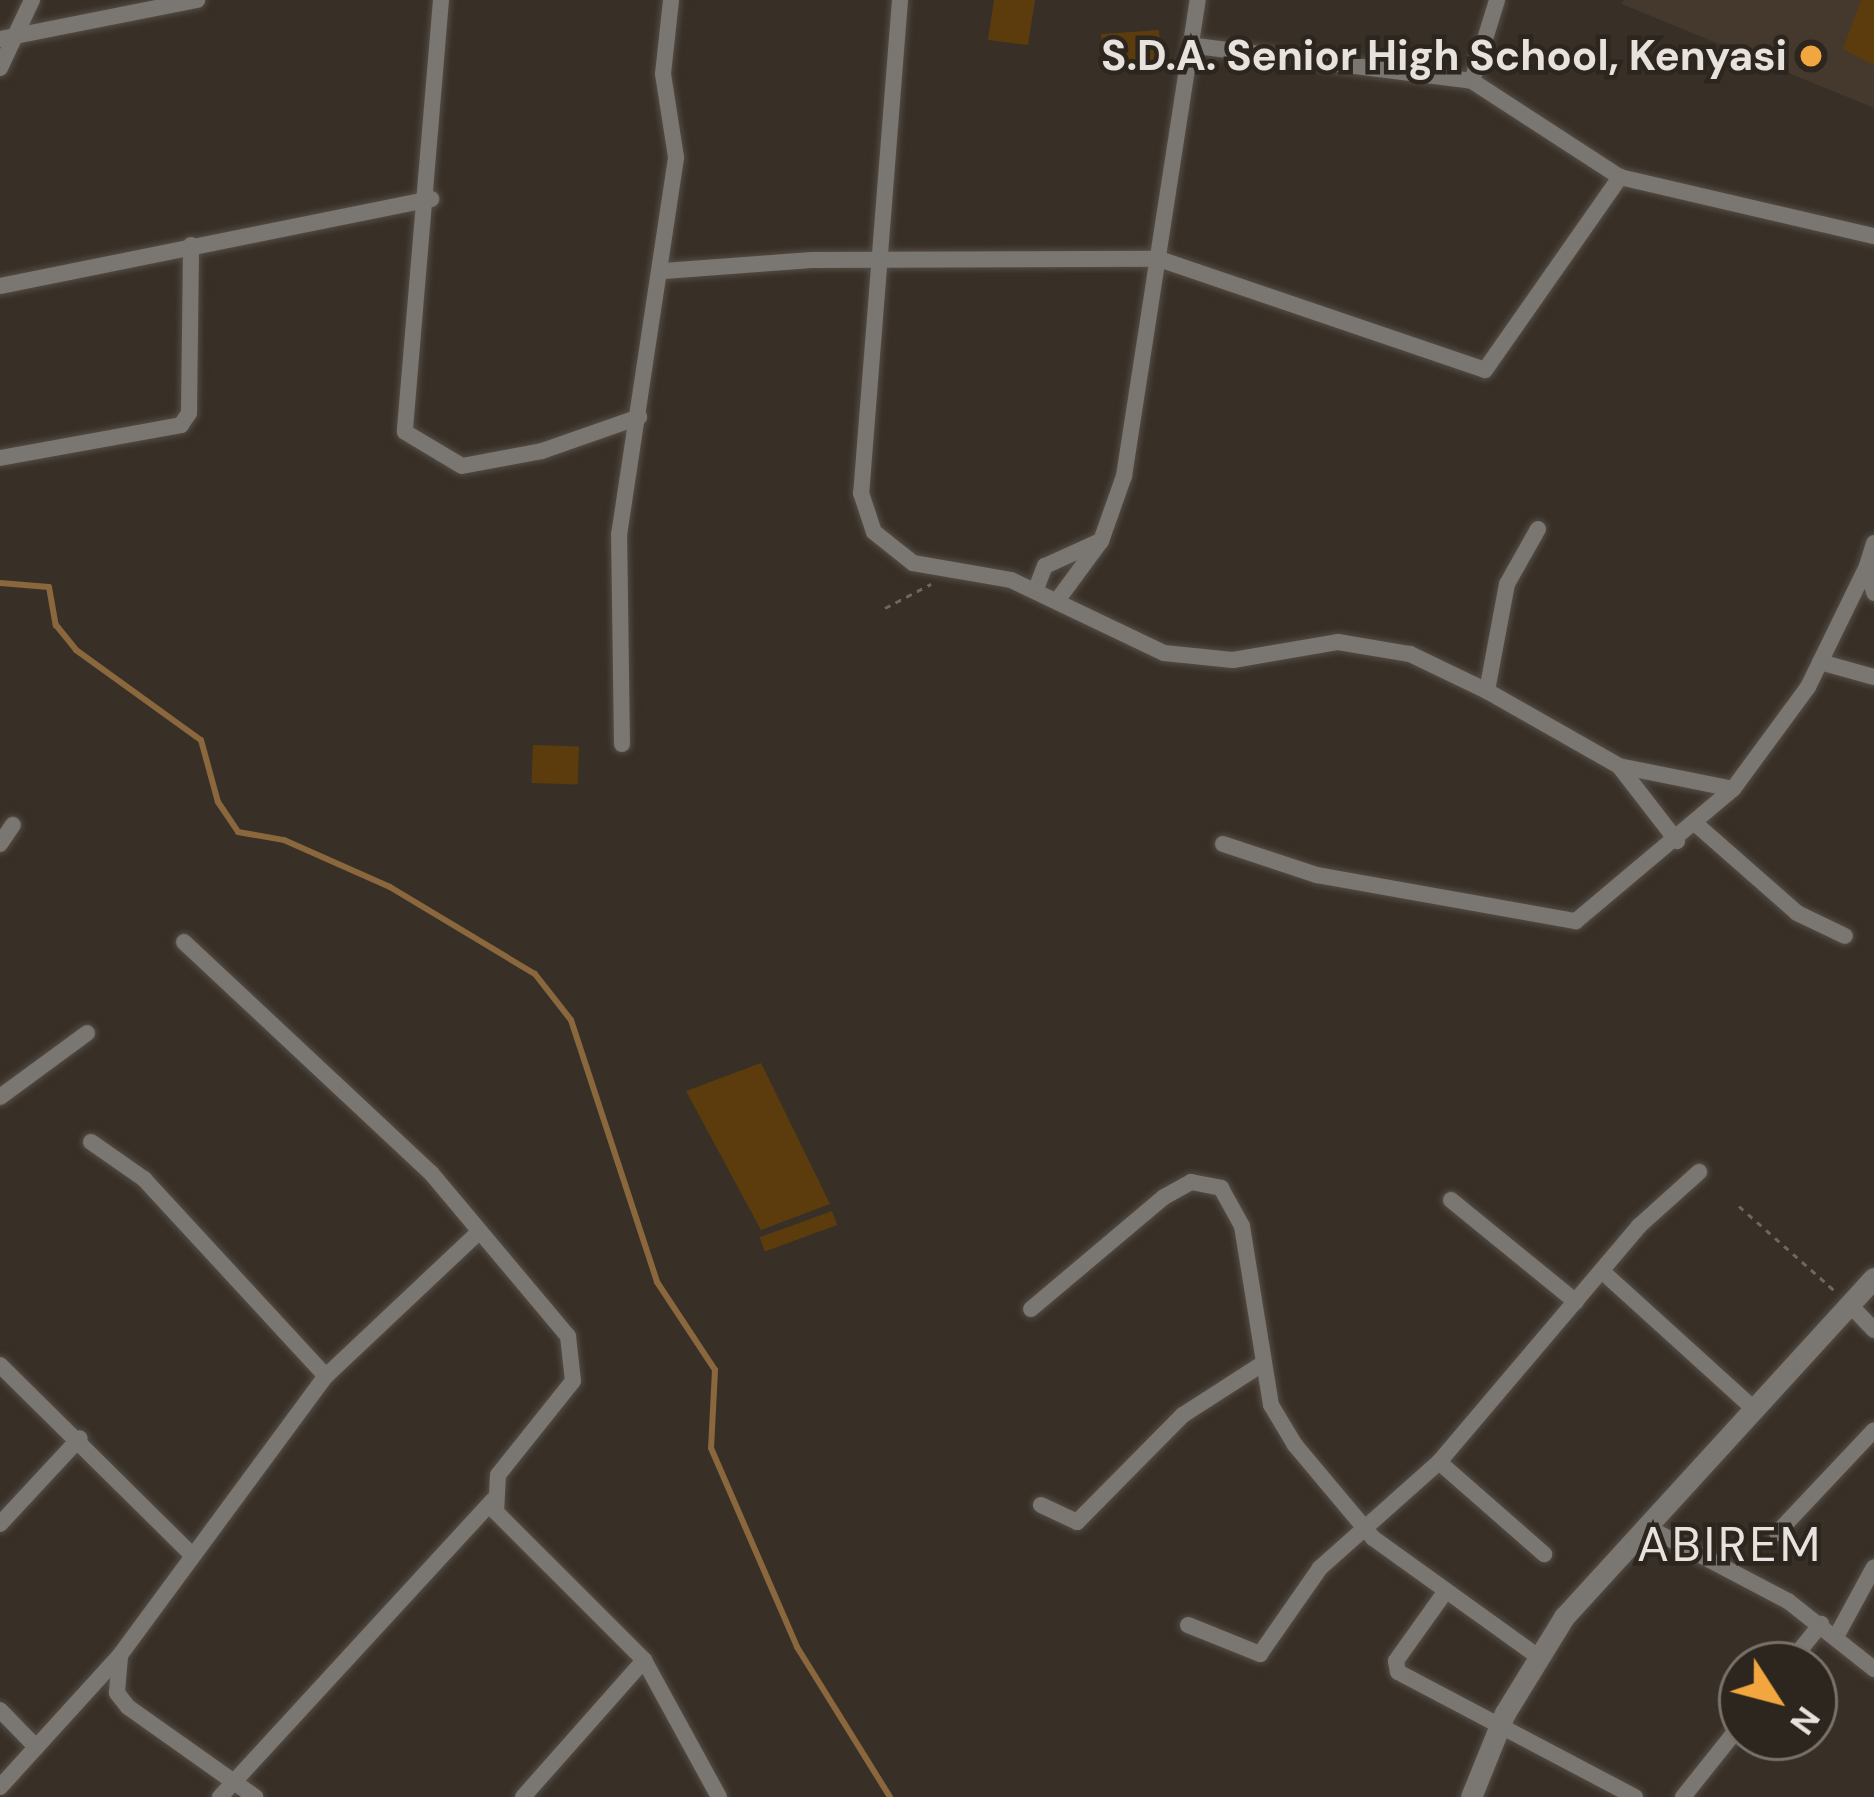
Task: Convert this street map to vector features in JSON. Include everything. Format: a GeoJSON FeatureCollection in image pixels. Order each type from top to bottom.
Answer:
{"type":"FeatureCollection","features":[{"type":"Feature","properties":{"kind":"street"},"geometry":{"type":"LineString","coordinates":[[0,68],[7,38],[32,0]]}},
{"type":"Feature","properties":{"kind":"street"},"geometry":{"type":"LineString","coordinates":[[7,38],[197,0]]}},
{"type":"Feature","properties":{"kind":"street"},"geometry":{"type":"LineString","coordinates":[[441,0],[431,199],[405,432],[414,445],[463,466],[542,452],[639,417]]}},
{"type":"Feature","properties":{"kind":"street"},"geometry":{"type":"LineString","coordinates":[[622,744],[619,535],[664,271],[676,157],[663,74],[671,0]]}},
{"type":"Feature","properties":{"kind":"street"},"geometry":{"type":"LineString","coordinates":[[899,0],[876,265],[865,516],[892,551],[947,574],[1059,598],[1165,653],[1233,660],[1338,642],[1411,654],[1619,766],[1733,789]]}},
{"type":"Feature","properties":{"kind":"street"},"geometry":{"type":"LineString","coordinates":[[1059,598],[1101,541],[1124,476],[1196,46],[1198,0]]}},
{"type":"Feature","properties":{"kind":"street"},"geometry":{"type":"LineString","coordinates":[[1472,81],[1497,0]]}},
{"type":"Feature","properties":{"kind":"street"},"geometry":{"type":"LineString","coordinates":[[1196,46],[1472,81],[1620,177],[1874,236]]}},
{"type":"Feature","properties":{"kind":"street"},"geometry":{"type":"LineString","coordinates":[[664,271],[1159,259],[1485,370],[1620,177]]}},
{"type":"Feature","properties":{"kind":"street"},"geometry":{"type":"LineString","coordinates":[[0,286],[431,199]]}},
{"type":"Feature","properties":{"kind":"street"},"geometry":{"type":"LineString","coordinates":[[0,458],[181,425],[189,413],[191,245]]}},
{"type":"Feature","properties":{"kind":"street"},"geometry":{"type":"LineString","coordinates":[[1486,691],[1507,584],[1538,529]]}},
{"type":"Feature","properties":{"kind":"street"},"geometry":{"type":"LineString","coordinates":[[1036,590],[1045,566],[1101,541]]}},
{"type":"Feature","properties":{"kind":"street"},"geometry":{"type":"LineString","coordinates":[[1223,844],[1317,875],[1554,923],[1576,921],[1697,825],[1733,789],[1820,662],[1874,543]]}},
{"type":"Feature","properties":{"kind":"street"},"geometry":{"type":"LineString","coordinates":[[1867,566],[1874,593]]}},
{"type":"Feature","properties":{"kind":"street"},"geometry":{"type":"LineString","coordinates":[[1820,662],[1874,677]]}},
{"type":"Feature","properties":{"kind":"street"},"geometry":{"type":"LineString","coordinates":[[1619,766],[1677,841]]}},
{"type":"Feature","properties":{"kind":"street"},"geometry":{"type":"LineString","coordinates":[[0,844],[13,825]]}},
{"type":"Feature","properties":{"kind":"street"},"geometry":{"type":"LineString","coordinates":[[1697,825],[1797,913],[1845,936]]}},
{"type":"Feature","properties":{"kind":"street"},"geometry":{"type":"LineString","coordinates":[[184,942],[430,1173],[568,1336],[575,1366],[564,1397],[498,1475],[493,1500],[224,1790]]}},
{"type":"Feature","properties":{"kind":"street"},"geometry":{"type":"LineString","coordinates":[[0,1096],[87,1033]]}},
{"type":"Feature","properties":{"kind":"street"},"geometry":{"type":"LineString","coordinates":[[91,1142],[144,1179],[326,1376]]}},
{"type":"Feature","properties":{"kind":"street"},"geometry":{"type":"LineString","coordinates":[[1188,1625],[1260,1654],[1320,1568],[1439,1462],[1576,1302],[1699,1172]]}},
{"type":"Feature","properties":{"kind":"street"},"geometry":{"type":"LineString","coordinates":[[1031,1309],[1164,1197],[1208,1181],[1242,1226],[1262,1364],[1295,1445],[1364,1529],[1443,1595],[1537,1656]]}},
{"type":"Feature","properties":{"kind":"street"},"geometry":{"type":"LineString","coordinates":[[1451,1200],[1576,1302]]}},
{"type":"Feature","properties":{"kind":"street"},"geometry":{"type":"LineString","coordinates":[[0,1787],[120,1655],[326,1376],[479,1232]]}},
{"type":"Feature","properties":{"kind":"street"},"geometry":{"type":"LineString","coordinates":[[1604,1273],[1753,1408]]}},
{"type":"Feature","properties":{"kind":"street"},"geometry":{"type":"LineString","coordinates":[[1471,1797],[1497,1730],[1537,1656],[1645,1526],[1874,1278]]}},
{"type":"Feature","properties":{"kind":"street"},"geometry":{"type":"LineString","coordinates":[[1849,1304],[1874,1330]]}},
{"type":"Feature","properties":{"kind":"street"},"geometry":{"type":"LineString","coordinates":[[1041,1505],[1077,1522],[1183,1415],[1262,1364]]}},
{"type":"Feature","properties":{"kind":"street"},"geometry":{"type":"LineString","coordinates":[[0,1365],[80,1438],[192,1555]]}},
{"type":"Feature","properties":{"kind":"street"},"geometry":{"type":"LineString","coordinates":[[1777,1532],[1874,1430]]}},
{"type":"Feature","properties":{"kind":"street"},"geometry":{"type":"LineString","coordinates":[[0,1524],[80,1438]]}},
{"type":"Feature","properties":{"kind":"street"},"geometry":{"type":"LineString","coordinates":[[1439,1462],[1544,1554]]}},
{"type":"Feature","properties":{"kind":"street"},"geometry":{"type":"LineString","coordinates":[[493,1500],[527,1551],[644,1660],[718,1797]]}},
{"type":"Feature","properties":{"kind":"street"},"geometry":{"type":"LineString","coordinates":[[1645,1526],[1829,1629],[1874,1669]]}},
{"type":"Feature","properties":{"kind":"street"},"geometry":{"type":"LineString","coordinates":[[1815,1641],[1874,1567]]}},
{"type":"Feature","properties":{"kind":"street"},"geometry":{"type":"LineString","coordinates":[[1443,1595],[1396,1666],[1497,1730],[1635,1797]]}},
{"type":"Feature","properties":{"kind":"street"},"geometry":{"type":"LineString","coordinates":[[120,1655],[117,1693],[128,1707],[224,1790],[254,1797]]}},
{"type":"Feature","properties":{"kind":"street"},"geometry":{"type":"LineString","coordinates":[[523,1797],[644,1660]]}},
{"type":"Feature","properties":{"kind":"street"},"geometry":{"type":"LineString","coordinates":[[0,1710],[37,1748]]}},
{"type":"Feature","properties":{"kind":"street"},"geometry":{"type":"LineString","coordinates":[[1683,1797],[1718,1753]]}},
{"type":"Feature","properties":{"kind":"path"},"geometry":{"type":"LineString","coordinates":[[885,608],[947,574]]}},
{"type":"Feature","properties":{"kind":"path"},"geometry":{"type":"LineString","coordinates":[[1739,1206],[1849,1304]]}},
{"type":"Feature","properties":{"kind":"shaded area","name":"S.D.A. Senior High School, Kenyasi"},"geometry":{"type":"Polygon","coordinates":[[[1624,0],[1874,0],[1874,108],[1622,4],[1624,0]]]}},
{"type":"Feature","properties":{"kind":"building"},"geometry":{"type":"Polygon","coordinates":[[[994,0],[1035,0],[1028,45],[988,40],[994,0]]]}},
{"type":"Feature","properties":{"kind":"building"},"geometry":{"type":"Polygon","coordinates":[[[1861,0],[1874,0],[1874,65],[1843,49],[1861,0]]]}},
{"type":"Feature","properties":{"kind":"building"},"geometry":{"type":"Polygon","coordinates":[[[1159,30],[1161,59],[1103,63],[1101,34],[1159,30]]]}},
{"type":"Feature","properties":{"kind":"building"},"geometry":{"type":"Polygon","coordinates":[[[533,745],[579,747],[578,785],[532,783],[533,745]]]}},
{"type":"Feature","properties":{"kind":"building"},"geometry":{"type":"Polygon","coordinates":[[[761,1063],[830,1204],[761,1230],[686,1091],[761,1063]]]}},
{"type":"Feature","properties":{"kind":"building"},"geometry":{"type":"Polygon","coordinates":[[[832,1211],[837,1225],[765,1251],[760,1237],[832,1211]]]}},
{"type":"Feature","properties":{"kind":"waterway"},"geometry":{"type":"LineString","coordinates":[[0,583],[49,587],[56,625],[76,650],[201,740],[218,802],[238,832],[284,840],[390,887],[535,974],[571,1020],[657,1282],[715,1370],[711,1448],[797,1647],[890,1797]]}},
{"type":"Feature","properties":{"kind":"place","name":"S.D.A. Senior High School, Kenyasi"},"geometry":{"type":"Point","coordinates":[1811,56]}},
{"type":"Feature","properties":{"kind":"district","name":"ABIREM"},"geometry":{"type":"Point","coordinates":[1730,1545]}}]}
